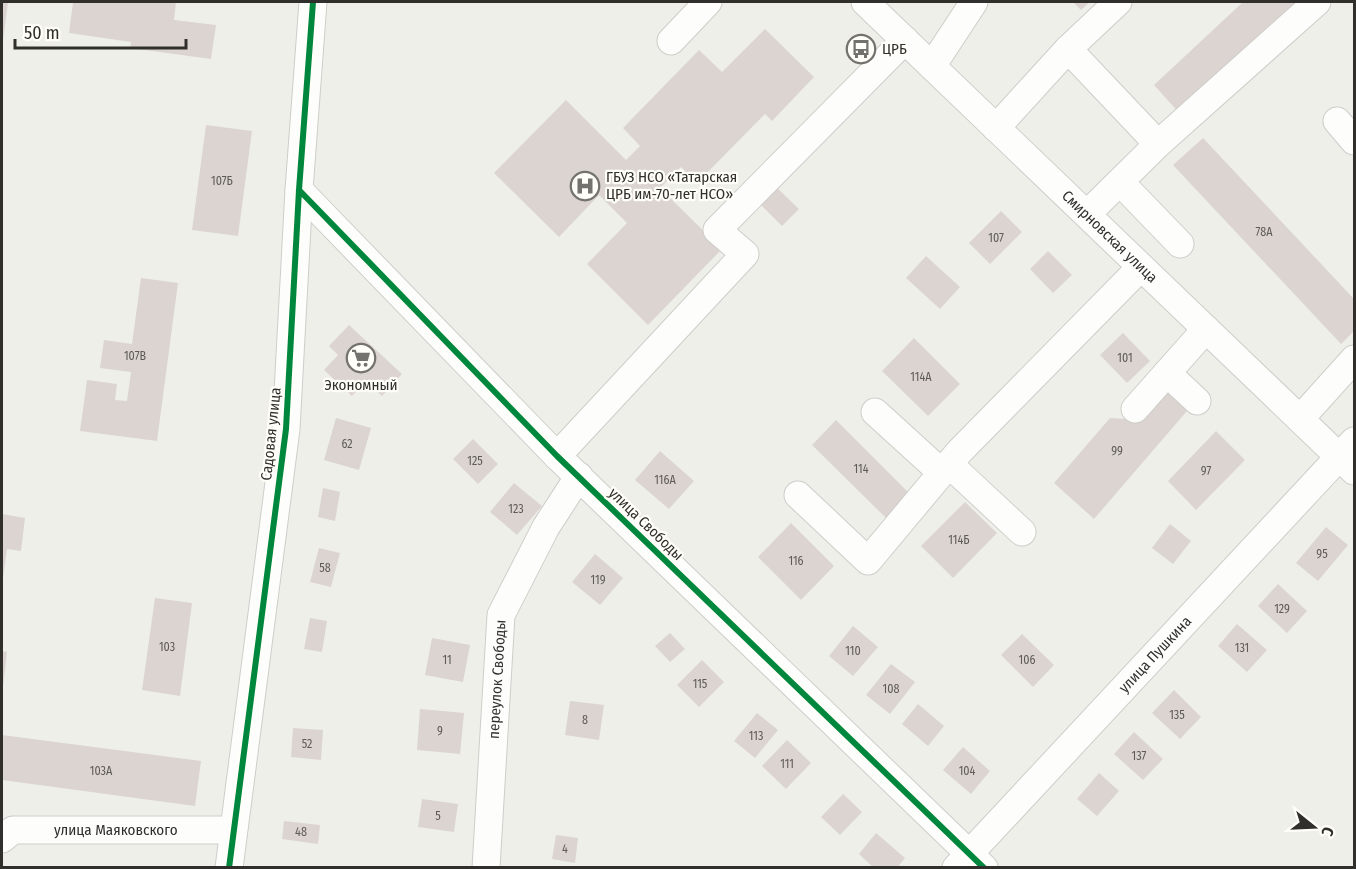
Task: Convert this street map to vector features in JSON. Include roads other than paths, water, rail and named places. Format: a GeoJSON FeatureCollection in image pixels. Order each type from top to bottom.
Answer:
{"type":"FeatureCollection","features":[{"type":"Feature","properties":{"kind":"street","name":"Садовая улица"},"geometry":{"type":"LineString","coordinates":[[229,867],[286,429],[299,190],[313,2]]}},
{"type":"Feature","properties":{"kind":"street"},"geometry":{"type":"LineString","coordinates":[[671,40],[708,2]]}},
{"type":"Feature","properties":{"kind":"street","name":"Смирновская улица"},"geometry":{"type":"LineString","coordinates":[[865,2],[1299,419],[1349,456]]}},
{"type":"Feature","properties":{"kind":"street"},"geometry":{"type":"LineString","coordinates":[[932,66],[974,2]]}},
{"type":"Feature","properties":{"kind":"street"},"geometry":{"type":"LineString","coordinates":[[996,128],[1068,49],[1118,2]]}},
{"type":"Feature","properties":{"kind":"street"},"geometry":{"type":"LineString","coordinates":[[1087,214],[1158,144],[1317,2]]}},
{"type":"Feature","properties":{"kind":"street"},"geometry":{"type":"LineString","coordinates":[[558,456],[745,254],[717,230],[905,40]]}},
{"type":"Feature","properties":{"kind":"street"},"geometry":{"type":"LineString","coordinates":[[1068,49],[1158,144]]}},
{"type":"Feature","properties":{"kind":"street"},"geometry":{"type":"LineString","coordinates":[[1120,182],[1180,244]]}},
{"type":"Feature","properties":{"kind":"street","name":"улица Свободы"},"geometry":{"type":"LineString","coordinates":[[299,190],[558,456],[970,863]]}},
{"type":"Feature","properties":{"kind":"street"},"geometry":{"type":"LineString","coordinates":[[798,495],[868,561],[946,469],[1141,267]]}},
{"type":"Feature","properties":{"kind":"street"},"geometry":{"type":"LineString","coordinates":[[1136,409],[1206,329]]}},
{"type":"Feature","properties":{"kind":"street"},"geometry":{"type":"LineString","coordinates":[[1299,419],[1354,359]]}},
{"type":"Feature","properties":{"kind":"street"},"geometry":{"type":"LineString","coordinates":[[1167,373],[1197,401]]}},
{"type":"Feature","properties":{"kind":"street"},"geometry":{"type":"LineString","coordinates":[[875,412],[1022,532]]}},
{"type":"Feature","properties":{"kind":"street","name":"улица Пушкина"},"geometry":{"type":"LineString","coordinates":[[970,863],[1349,456]]}},
{"type":"Feature","properties":{"kind":"street","name":"переулок Свободы"},"geometry":{"type":"LineString","coordinates":[[486,867],[501,615],[546,527],[579,476]]}},
{"type":"Feature","properties":{"kind":"street","name":"улица Маяковского"},"geometry":{"type":"LineString","coordinates":[[2,839],[13,830],[233,830]]}},
{"type":"Feature","properties":{"kind":"place","name":"ЦРБ"},"geometry":{"type":"Point","coordinates":[861,49]}},
{"type":"Feature","properties":{"kind":"place","name":"ГБУЗ НСО «Татарская ЦРБ им-70-лет НСО»"},"geometry":{"type":"Point","coordinates":[585,186]}},
{"type":"Feature","properties":{"kind":"place","name":"Экономный"},"geometry":{"type":"Point","coordinates":[361,358]}}]}
